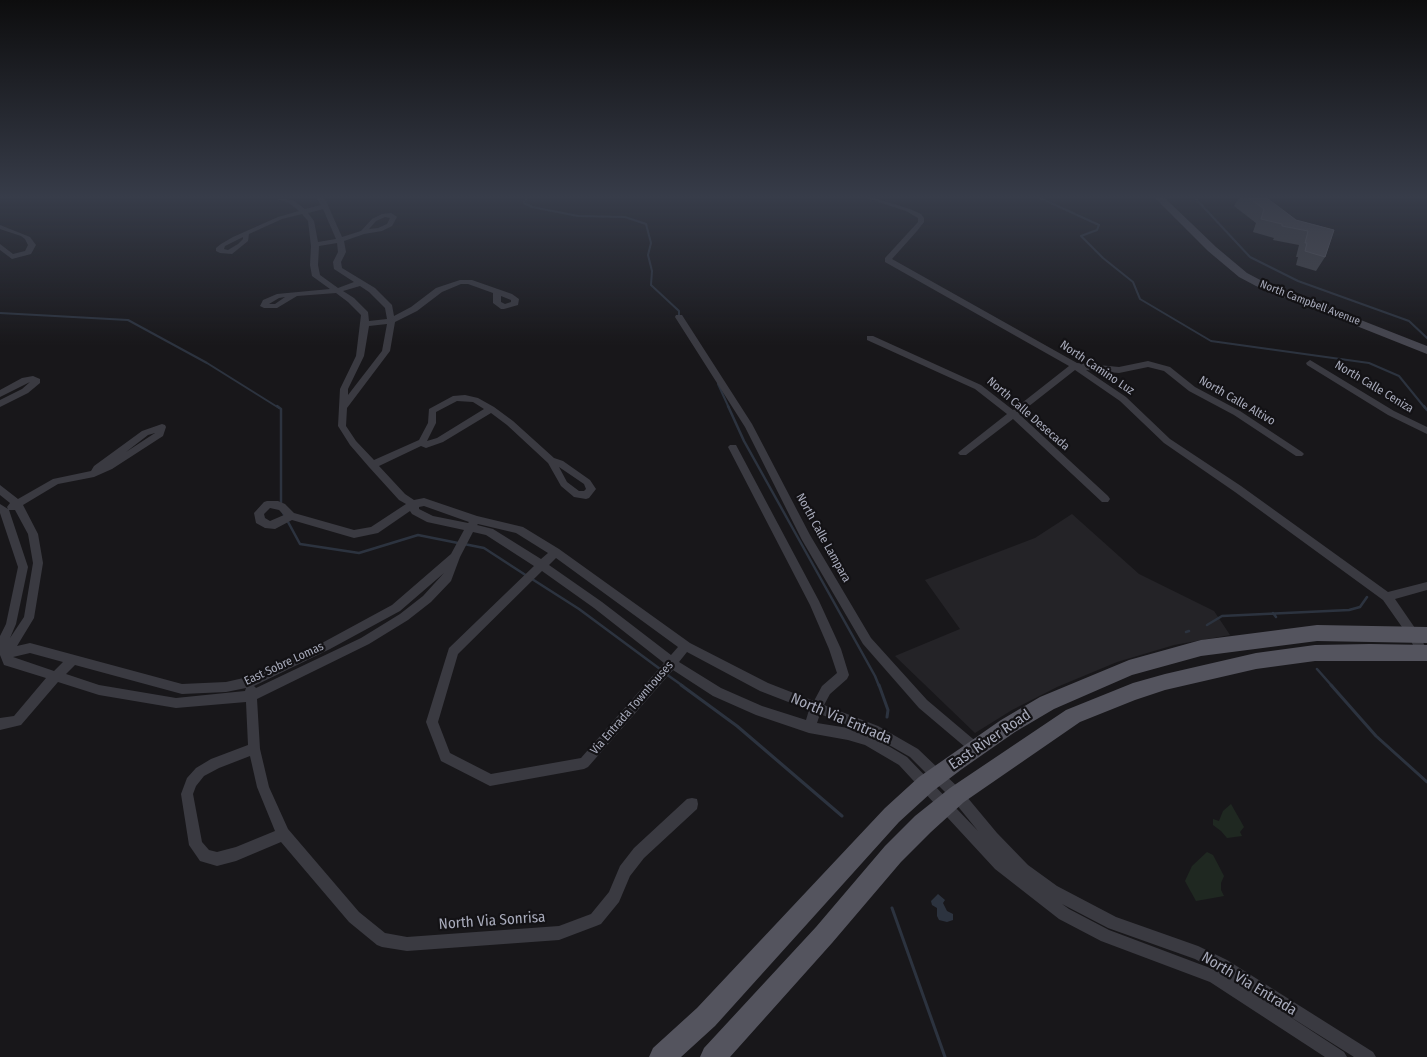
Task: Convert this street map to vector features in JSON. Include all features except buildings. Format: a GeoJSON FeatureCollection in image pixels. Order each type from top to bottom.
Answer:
{"type":"FeatureCollection","features":[{"type":"Feature","properties":{"kind":"main road","name":"North Campbell Avenue"},"geometry":{"type":"LineString","coordinates":[[1211,247],[1232,268],[1252,280],[1427,350]]}},
{"type":"Feature","properties":{"kind":"main road","name":"East River Road"},"geometry":{"type":"LineString","coordinates":[[662,1057],[706,1017],[873,835],[932,780],[975,748],[1047,702],[1129,668],[1201,648],[1317,633],[1422,644]]}},
{"type":"Feature","properties":{"kind":"main road","name":"East River Road"},"geometry":{"type":"LineString","coordinates":[[714,1057],[818,942],[893,854],[923,824],[951,800],[1073,716],[1117,698],[1165,682],[1256,662],[1315,653],[1370,652],[1422,644]]}},
{"type":"Feature","properties":{"kind":"street"},"geometry":{"type":"LineString","coordinates":[[1,247],[12,257],[28,252],[30,247]]}},
{"type":"Feature","properties":{"kind":"street"},"geometry":{"type":"LineString","coordinates":[[291,516],[354,534],[374,530],[413,504],[402,497],[372,465],[352,443],[342,426],[344,389],[360,356],[366,324],[365,314],[351,300],[316,276],[314,265],[315,247]]}},
{"type":"Feature","properties":{"kind":"street"},"geometry":{"type":"LineString","coordinates":[[341,247],[342,252],[337,262],[338,269],[372,290],[389,307],[390,321],[386,351],[342,409]]}},
{"type":"Feature","properties":{"kind":"street","name":"North Camino Luz"},"geometry":{"type":"LineString","coordinates":[[899,247],[888,260],[1076,366],[1136,410],[1167,441],[1238,489],[1387,598],[1422,644]]}},
{"type":"Feature","properties":{"kind":"street"},"geometry":{"type":"LineString","coordinates":[[366,324],[390,321],[414,309],[439,290],[460,282],[469,282],[497,292]]}},
{"type":"Feature","properties":{"kind":"street"},"geometry":{"type":"LineString","coordinates":[[294,294],[336,291],[360,283]]}},
{"type":"Feature","properties":{"kind":"street","name":"North Calle Lampara"},"geometry":{"type":"LineString","coordinates":[[679,317],[748,426],[806,537],[867,640],[924,704],[975,748]]}},
{"type":"Feature","properties":{"kind":"street","name":"North Calle Desecada"},"geometry":{"type":"LineString","coordinates":[[870,338],[978,387],[1014,415],[1104,499]]}},
{"type":"Feature","properties":{"kind":"street","name":"North Calle Ceniza"},"geometry":{"type":"LineString","coordinates":[[1310,363],[1392,413],[1427,431]]}},
{"type":"Feature","properties":{"kind":"street","name":"North Calle Altivo"},"geometry":{"type":"LineString","coordinates":[[1076,366],[1120,370],[1148,364],[1159,365],[1175,374],[1192,389],[1237,413],[1299,454]]}},
{"type":"Feature","properties":{"kind":"street"},"geometry":{"type":"LineString","coordinates":[[963,453],[1076,366]]}},
{"type":"Feature","properties":{"kind":"street"},"geometry":{"type":"LineString","coordinates":[[0,394],[25,380],[33,379],[36,381],[25,391],[0,404]]}},
{"type":"Feature","properties":{"kind":"street"},"geometry":{"type":"LineString","coordinates":[[372,465],[422,442],[432,423],[432,411],[456,398],[475,400],[491,409],[510,423],[551,461]]}},
{"type":"Feature","properties":{"kind":"street"},"geometry":{"type":"LineString","coordinates":[[422,442],[426,445],[440,440],[491,409]]}},
{"type":"Feature","properties":{"kind":"street"},"geometry":{"type":"LineString","coordinates":[[0,489],[18,504],[33,534],[38,563],[29,618],[3,654],[0,648],[11,624],[23,567],[2,510],[18,504],[56,480],[94,474],[109,468],[147,444],[160,434],[162,428],[145,433],[97,468],[94,474]]}},
{"type":"Feature","properties":{"kind":"street"},"geometry":{"type":"LineString","coordinates":[[733,447],[815,604],[843,675],[826,690],[809,726]]}},
{"type":"Feature","properties":{"kind":"street","name":"North Via Entrada"},"geometry":{"type":"LineString","coordinates":[[413,504],[424,502],[489,532],[541,565],[598,605],[672,663],[717,692],[760,711],[809,726],[868,740],[932,780]]}},
{"type":"Feature","properties":{"kind":"street","name":"North Via Entrada"},"geometry":{"type":"LineString","coordinates":[[473,524],[519,530],[555,552],[686,646],[764,687],[874,730],[914,753],[932,780],[951,800],[1023,870],[1052,891],[1113,923],[1198,953],[1222,965],[1368,1057]]}},
{"type":"Feature","properties":{"kind":"street","name":"East Sobre Lomas"},"geometry":{"type":"LineString","coordinates":[[455,557],[390,611],[251,689],[226,687],[182,689],[30,648],[3,654],[8,661],[99,690],[176,703],[251,689],[365,641],[397,622],[427,599],[447,578],[455,557],[473,524]]}},
{"type":"Feature","properties":{"kind":"street","name":"Via Entrada Townhouses"},"geometry":{"type":"LineString","coordinates":[[555,552],[453,651],[432,722],[445,757],[490,780],[584,763],[686,646]]}},
{"type":"Feature","properties":{"kind":"street"},"geometry":{"type":"LineString","coordinates":[[1387,598],[1427,586]]}},
{"type":"Feature","properties":{"kind":"street"},"geometry":{"type":"LineString","coordinates":[[390,611],[397,622]]}},
{"type":"Feature","properties":{"kind":"street"},"geometry":{"type":"LineString","coordinates":[[0,724],[17,722],[39,694],[72,660]]}},
{"type":"Feature","properties":{"kind":"street","name":"North Via Sonrisa"},"geometry":{"type":"LineString","coordinates":[[251,689],[254,749],[263,787],[283,834],[354,917],[382,940],[407,944],[558,933],[596,919],[614,897],[624,871],[639,853],[692,804]]}},
{"type":"Feature","properties":{"kind":"street"},"geometry":{"type":"LineString","coordinates":[[254,749],[215,763],[200,772],[191,782],[187,794],[196,845],[206,856],[217,859],[236,854],[283,834]]}},
{"type":"Feature","properties":{"kind":"street","name":"North Via Entrada"},"geometry":{"type":"LineString","coordinates":[[951,800],[1000,864],[1042,900],[1106,936],[1192,966],[1215,977],[1339,1057]]}},
{"type":"Feature","properties":{"kind":"shaded area"},"geometry":{"type":"Polygon","coordinates":[[[1072,514],[1139,574],[1214,611],[1230,635],[1174,645],[1117,662],[1057,687],[1012,710],[975,733],[895,656],[960,629],[925,580],[1035,538],[1072,514]]]}},
{"type":"Feature","properties":{"kind":"shaded area"},"geometry":{"type":"Polygon","coordinates":[[[1231,804],[1244,827],[1240,832],[1242,836],[1227,838],[1213,825],[1213,819],[1219,821],[1223,811],[1231,804]]]}},
{"type":"Feature","properties":{"kind":"shaded area"},"geometry":{"type":"Polygon","coordinates":[[[1207,852],[1213,855],[1224,876],[1221,890],[1224,896],[1196,901],[1185,881],[1192,866],[1207,852]]]}},
{"type":"Feature","properties":{"kind":"water"},"geometry":{"type":"Polygon","coordinates":[[[938,894],[945,900],[943,903],[947,911],[953,914],[953,920],[947,922],[939,920],[937,908],[932,905],[931,901],[938,894]]]}},
{"type":"Feature","properties":{"kind":"waterway"},"geometry":{"type":"LineString","coordinates":[[650,247],[648,255],[652,271],[651,285],[679,311],[679,316]]}},
{"type":"Feature","properties":{"kind":"waterway"},"geometry":{"type":"LineString","coordinates":[[1092,247],[1133,282],[1140,299],[1211,341],[1369,363],[1399,376],[1425,408]]}},
{"type":"Feature","properties":{"kind":"waterway"},"geometry":{"type":"LineString","coordinates":[[1241,247],[1250,257],[1298,281],[1409,321],[1427,338]]}},
{"type":"Feature","properties":{"kind":"waterway"},"geometry":{"type":"LineString","coordinates":[[0,313],[128,320],[207,363],[279,408]]}},
{"type":"Feature","properties":{"kind":"waterway"},"geometry":{"type":"LineString","coordinates":[[718,384],[729,408]]}},
{"type":"Feature","properties":{"kind":"waterway"},"geometry":{"type":"LineString","coordinates":[[277,406],[281,409],[281,504]]}},
{"type":"Feature","properties":{"kind":"waterway"},"geometry":{"type":"LineString","coordinates":[[728,406],[744,441],[879,686]]}},
{"type":"Feature","properties":{"kind":"waterway"},"geometry":{"type":"LineString","coordinates":[[1424,406],[1427,410]]}},
{"type":"Feature","properties":{"kind":"waterway"},"geometry":{"type":"LineString","coordinates":[[281,509],[300,544],[359,553],[418,535],[458,543]]}},
{"type":"Feature","properties":{"kind":"waterway"},"geometry":{"type":"LineString","coordinates":[[464,544],[484,548],[527,576]]}},
{"type":"Feature","properties":{"kind":"waterway"},"geometry":{"type":"LineString","coordinates":[[532,579],[579,609],[660,669]]}},
{"type":"Feature","properties":{"kind":"waterway"},"geometry":{"type":"LineString","coordinates":[[1273,614],[1349,610],[1360,607],[1367,597]]}},
{"type":"Feature","properties":{"kind":"waterway"},"geometry":{"type":"LineString","coordinates":[[1207,625],[1222,616],[1273,614]]}},
{"type":"Feature","properties":{"kind":"waterway"},"geometry":{"type":"LineString","coordinates":[[1273,614],[1276,617]]}},
{"type":"Feature","properties":{"kind":"waterway"},"geometry":{"type":"LineString","coordinates":[[1317,669],[1332,686]]}},
{"type":"Feature","properties":{"kind":"waterway"},"geometry":{"type":"LineString","coordinates":[[666,674],[683,686]]}},
{"type":"Feature","properties":{"kind":"waterway"},"geometry":{"type":"LineString","coordinates":[[681,685],[737,726],[842,816]]}},
{"type":"Feature","properties":{"kind":"waterway"},"geometry":{"type":"LineString","coordinates":[[879,685],[888,710],[887,717]]}},
{"type":"Feature","properties":{"kind":"waterway"},"geometry":{"type":"LineString","coordinates":[[1331,685],[1376,736],[1427,782]]}},
{"type":"Feature","properties":{"kind":"waterway"},"geometry":{"type":"LineString","coordinates":[[892,908],[945,1057]]}}]}
